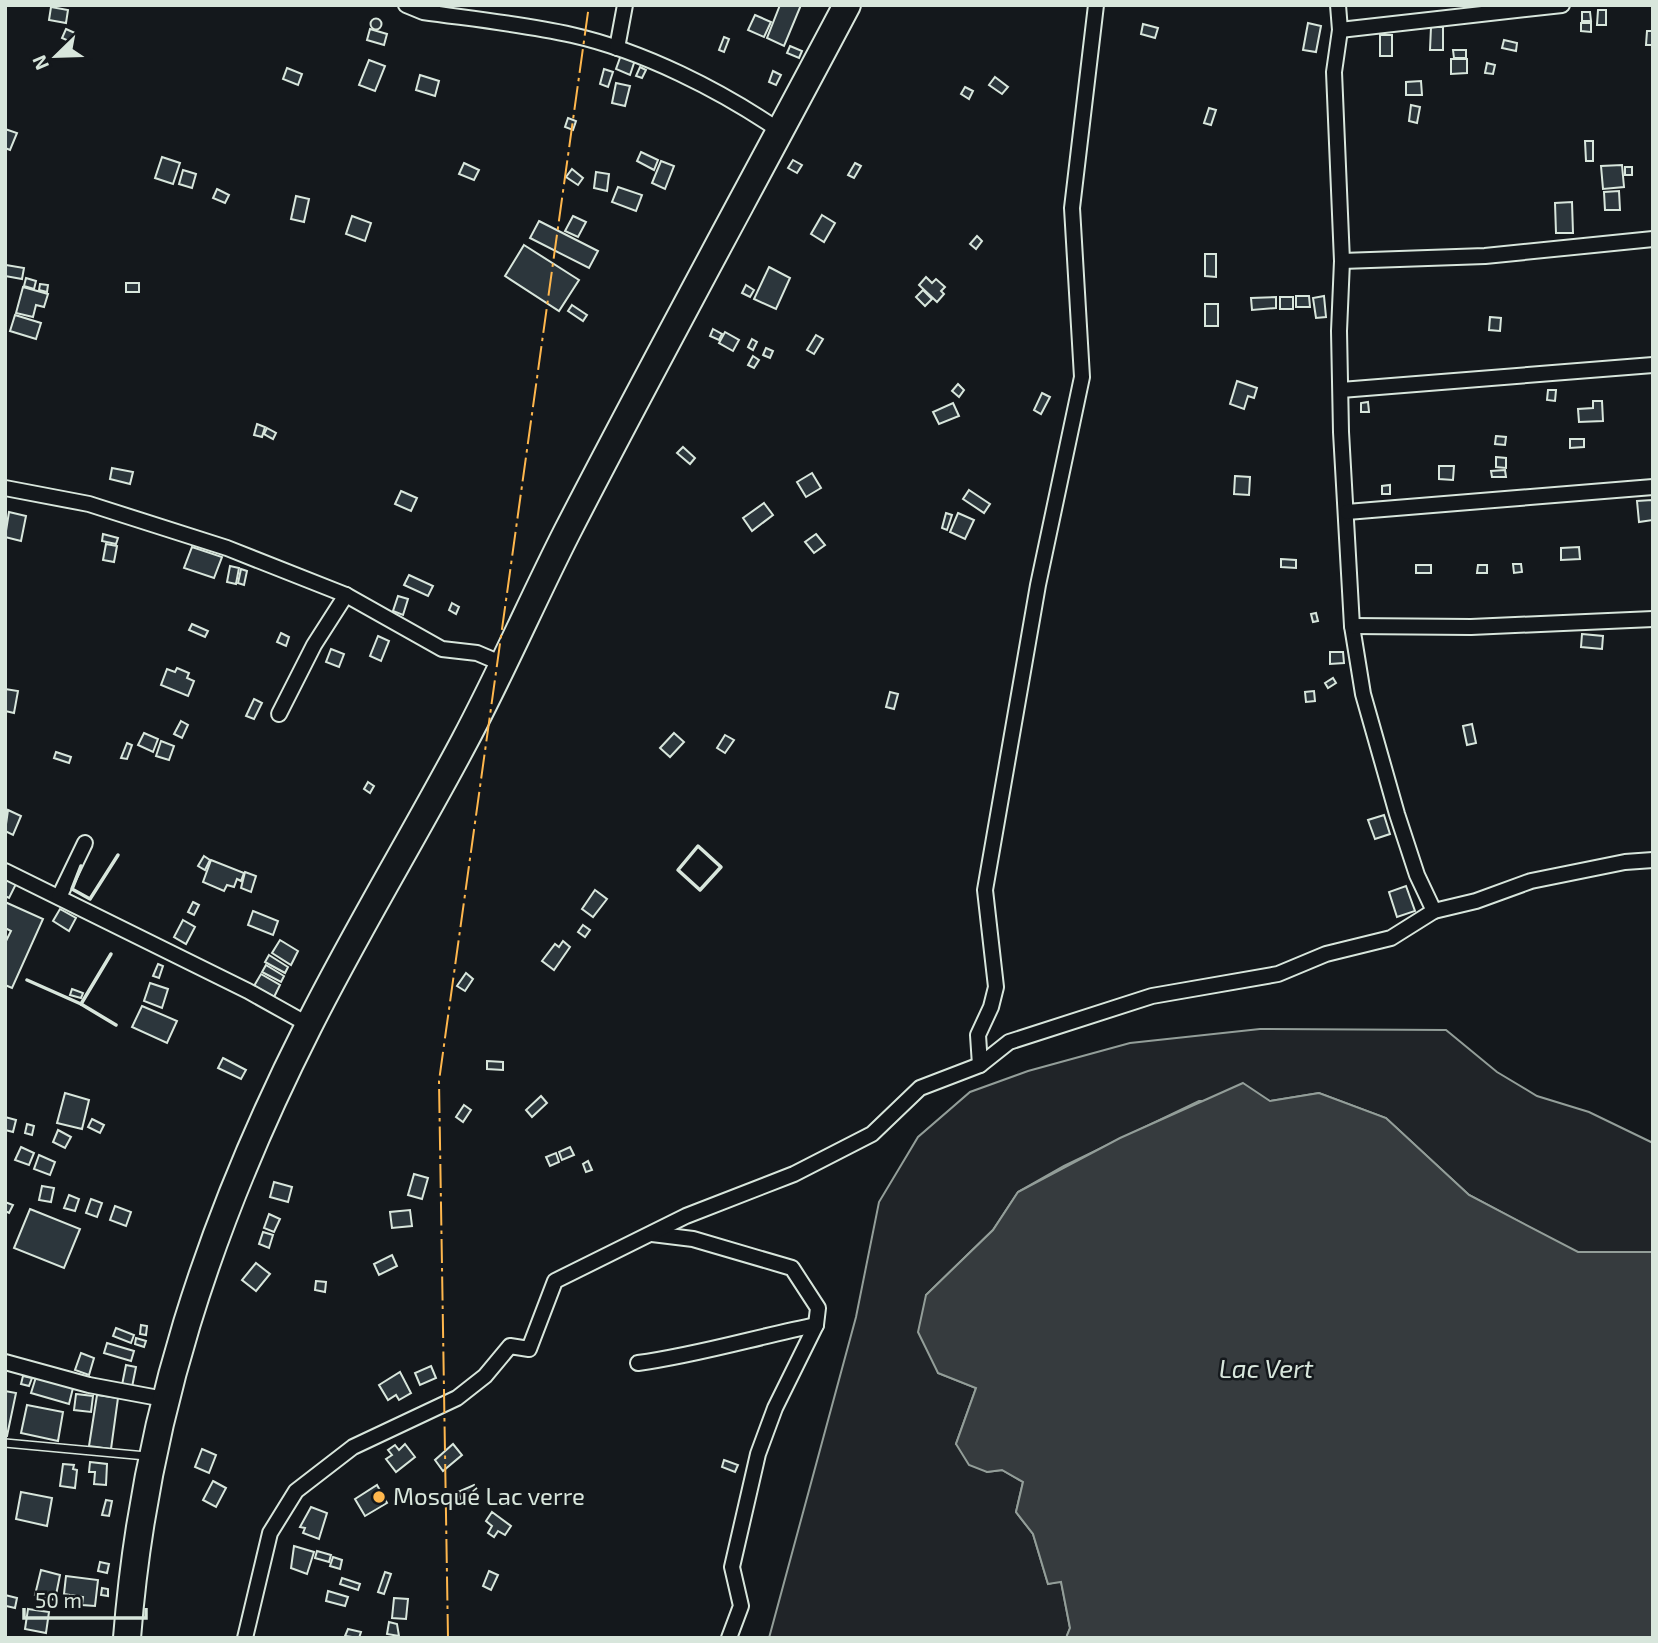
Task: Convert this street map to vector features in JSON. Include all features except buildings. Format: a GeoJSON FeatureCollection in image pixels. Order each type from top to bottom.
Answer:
{"type":"FeatureCollection","features":[{"type":"Feature","properties":{"kind":"highway"},"geometry":{"type":"LineString","coordinates":[[127,1638],[132,1576],[150,1457],[164,1399],[196,1290],[269,1108],[309,1026],[463,744],[568,532],[847,5]]}},
{"type":"Feature","properties":{"kind":"street"},"geometry":{"type":"LineString","coordinates":[[406,5],[423,12],[573,35],[617,48],[733,99],[780,131]]}},
{"type":"Feature","properties":{"kind":"street"},"geometry":{"type":"LineString","coordinates":[[617,48],[625,5]]}},
{"type":"Feature","properties":{"kind":"street"},"geometry":{"type":"LineString","coordinates":[[980,1065],[978,1035],[991,1007],[996,987],[985,890],[1038,585],[1082,377],[1072,208],[1096,5]]}},
{"type":"Feature","properties":{"kind":"street"},"geometry":{"type":"LineString","coordinates":[[1338,5],[1340,30],[1334,72],[1342,261],[1340,390],[1352,626],[1363,695],[1393,801],[1418,875],[1434,911]]}},
{"type":"Feature","properties":{"kind":"street"},"geometry":{"type":"LineString","coordinates":[[1340,30],[1562,5]]}},
{"type":"Feature","properties":{"kind":"street"},"geometry":{"type":"LineString","coordinates":[[1342,261],[1485,256],[1653,239]]}},
{"type":"Feature","properties":{"kind":"street"},"geometry":{"type":"LineString","coordinates":[[1340,390],[1653,365]]}},
{"type":"Feature","properties":{"kind":"street"},"geometry":{"type":"LineString","coordinates":[[1347,512],[1653,486]]}},
{"type":"Feature","properties":{"kind":"street"},"geometry":{"type":"LineString","coordinates":[[5,488],[89,504],[158,524],[293,572],[346,595],[442,649],[477,653],[503,664]]}},
{"type":"Feature","properties":{"kind":"street"},"geometry":{"type":"LineString","coordinates":[[279,714],[314,645],[346,595]]}},
{"type":"Feature","properties":{"kind":"street"},"geometry":{"type":"LineString","coordinates":[[1352,626],[1471,627],[1653,619]]}},
{"type":"Feature","properties":{"kind":"street"},"geometry":{"type":"LineString","coordinates":[[59,897],[85,843]]}},
{"type":"Feature","properties":{"kind":"street"},"geometry":{"type":"LineString","coordinates":[[245,1638],[270,1533],[296,1491],[353,1447],[457,1398],[485,1376],[510,1346],[530,1349],[555,1281],[686,1216],[794,1174],[872,1134],[920,1088],[980,1065],[1009,1042],[1152,996],[1278,974],[1326,954],[1391,938],[1434,911],[1531,881],[1625,862],[1653,860]]}},
{"type":"Feature","properties":{"kind":"street"},"geometry":{"type":"LineString","coordinates":[[5,871],[248,991],[309,1026]]}},
{"type":"Feature","properties":{"kind":"street"},"geometry":{"type":"LineString","coordinates":[[652,1234],[693,1239],[792,1268],[818,1308],[816,1325],[775,1408],[758,1454],[732,1567],[741,1606],[729,1638]]}},
{"type":"Feature","properties":{"kind":"street"},"geometry":{"type":"LineString","coordinates":[[638,1363],[689,1356],[721,1345],[816,1325]]}},
{"type":"Feature","properties":{"kind":"street"},"geometry":{"type":"LineString","coordinates":[[5,1362],[89,1385],[164,1399]]}},
{"type":"Feature","properties":{"kind":"lane"},"geometry":{"type":"LineString","coordinates":[[5,1443],[150,1457]]}},
{"type":"Feature","properties":{"kind":"shaded area"},"geometry":{"type":"Polygon","coordinates":[[[1260,1029],[1446,1030],[1497,1072],[1537,1096],[1589,1112],[1653,1143],[1653,1252],[1578,1253],[1469,1195],[1386,1118],[1319,1093],[1270,1101],[1199,1101],[1064,1166],[1018,1192],[993,1230],[926,1295],[938,1373],[976,1388],[956,1444],[987,1472],[1002,1470],[1023,1482],[1016,1512],[1033,1534],[1048,1584],[1061,1581],[1070,1628],[1066,1638],[769,1638],[856,1317],[879,1202],[918,1137],[970,1092],[1028,1071],[1130,1043],[1260,1029]]]}},
{"type":"Feature","properties":{"kind":"water","name":"Lac Vert"},"geometry":{"type":"Polygon","coordinates":[[[1243,1083],[1270,1101],[1319,1093],[1386,1118],[1469,1195],[1578,1252],[1653,1252],[1653,1638],[1066,1638],[1070,1628],[1061,1582],[1048,1584],[1033,1534],[1016,1512],[1023,1482],[1002,1470],[987,1472],[969,1465],[956,1444],[976,1388],[938,1373],[918,1332],[926,1295],[993,1230],[1018,1192],[1120,1138],[1243,1083]]]}},
{"type":"Feature","properties":{"kind":"wall"},"geometry":{"type":"LineString","coordinates":[[698,846],[721,867],[700,890],[678,870],[698,846]]}},
{"type":"Feature","properties":{"kind":"wall"},"geometry":{"type":"LineString","coordinates":[[81,866],[72,889],[90,899],[118,855]]}},
{"type":"Feature","properties":{"kind":"wall"},"geometry":{"type":"LineString","coordinates":[[81,1004],[111,954]]}},
{"type":"Feature","properties":{"kind":"wall"},"geometry":{"type":"LineString","coordinates":[[27,980],[81,1004],[116,1025]]}},
{"type":"Feature","properties":{"kind":"power"},"geometry":{"type":"LineString","coordinates":[[448,1638],[439,1081],[589,5]]}},
{"type":"Feature","properties":{"kind":"place","name":"Mosqué Lac verre"},"geometry":{"type":"Point","coordinates":[379,1497]}}]}
